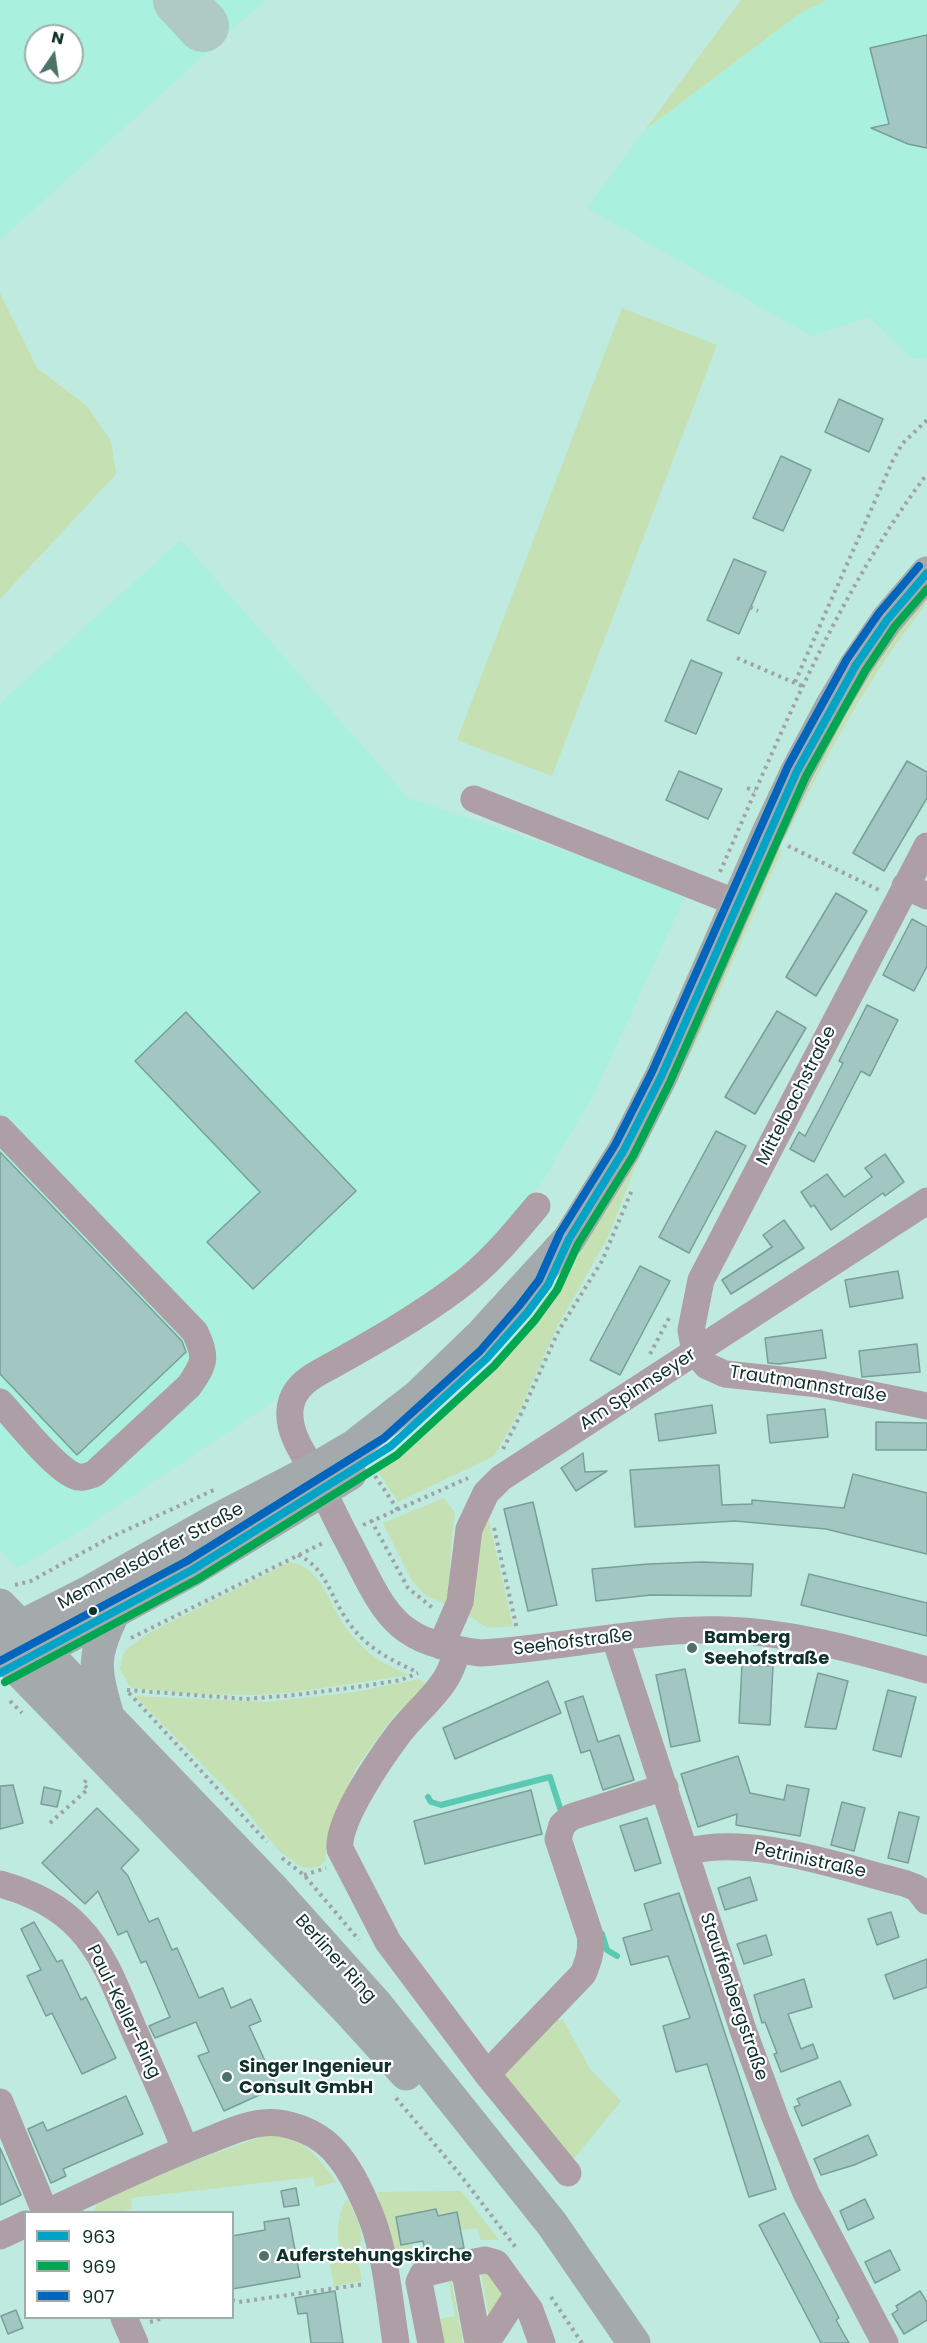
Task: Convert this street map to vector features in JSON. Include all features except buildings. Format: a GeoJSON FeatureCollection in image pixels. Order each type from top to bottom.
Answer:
{"type":"FeatureCollection","features":[{"type":"Feature","properties":{"kind":"main road","name":"Memmelsdorfer Straße"},"geometry":{"type":"LineString","coordinates":[[5,1672],[44,1650],[120,1626],[192,1570],[318,1480],[354,1446],[418,1396],[483,1334],[569,1239],[624,1150],[662,1077],[724,897],[767,835],[797,771],[856,665],[887,620],[927,573]]}},
{"type":"Feature","properties":{"kind":"main road","name":"Memmelsdorfer Straße"},"geometry":{"type":"LineString","coordinates":[[7,1614],[85,1594],[208,1524],[318,1480]]}},
{"type":"Feature","properties":{"kind":"main road","name":"Berliner Ring"},"geometry":{"type":"LineString","coordinates":[[7,1614],[274,1890],[377,2005],[552,2224],[634,2343]]}},
{"type":"Feature","properties":{"kind":"main road"},"geometry":{"type":"LineString","coordinates":[[109,1718],[95,1664],[98,1646],[120,1626]]}},
{"type":"Feature","properties":{"kind":"main road","name":"Berliner Ring"},"geometry":{"type":"LineString","coordinates":[[5,1672],[391,2057],[465,2144],[542,2241],[611,2343]]}},
{"type":"Feature","properties":{"kind":"street"},"geometry":{"type":"LineString","coordinates":[[474,799],[724,897]]}},
{"type":"Feature","properties":{"kind":"street","name":"Mittelbachstraße"},"geometry":{"type":"LineString","coordinates":[[695,1352],[691,1330],[701,1280],[910,894],[927,846]]}},
{"type":"Feature","properties":{"kind":"street"},"geometry":{"type":"LineString","coordinates":[[0,1129],[195,1332],[204,1351],[201,1369],[189,1386],[94,1474],[81,1478],[73,1476],[60,1466],[0,1402]]}},
{"type":"Feature","properties":{"kind":"street","name":"Am Spinnseyer"},"geometry":{"type":"LineString","coordinates":[[493,1486],[927,1201]]}},
{"type":"Feature","properties":{"kind":"street","name":"Seehofstraße"},"geometry":{"type":"LineString","coordinates":[[537,1206],[507,1242],[459,1287],[382,1338],[306,1380],[293,1394],[290,1419],[294,1437],[373,1590],[389,1614],[402,1629],[417,1638],[450,1648],[480,1653],[686,1631],[725,1630],[756,1632],[821,1643],[927,1670]]}},
{"type":"Feature","properties":{"kind":"street","name":"Trautmannstraße"},"geometry":{"type":"LineString","coordinates":[[695,1352],[707,1366],[725,1374],[819,1384],[873,1393],[927,1406]]}},
{"type":"Feature","properties":{"kind":"street"},"geometry":{"type":"LineString","coordinates":[[493,1486],[470,1529],[460,1602],[454,1618],[445,1681],[401,1731],[372,1773],[350,1812],[339,1839],[340,1849],[388,1942],[486,2074],[568,2173]]}},
{"type":"Feature","properties":{"kind":"street","name":"Stauffenbergstraße"},"geometry":{"type":"LineString","coordinates":[[615,1638],[743,2030],[775,2117],[806,2193],[885,2343]]}},
{"type":"Feature","properties":{"kind":"street"},"geometry":{"type":"LineString","coordinates":[[486,2074],[583,1974],[590,1958],[592,1949],[590,1935],[558,1839],[562,1825],[570,1817],[664,1788]]}},
{"type":"Feature","properties":{"kind":"street","name":"Petrinistraße"},"geometry":{"type":"LineString","coordinates":[[685,1852],[706,1846],[748,1847],[792,1855],[904,1883],[917,1888],[927,1901]]}},
{"type":"Feature","properties":{"kind":"street","name":"Paul-Keller-Ring"},"geometry":{"type":"LineString","coordinates":[[0,1884],[23,1891],[64,1914],[79,1928],[97,1951],[114,1984],[185,2149]]}},
{"type":"Feature","properties":{"kind":"street"},"geometry":{"type":"LineString","coordinates":[[0,2102],[46,2211]]}},
{"type":"Feature","properties":{"kind":"street"},"geometry":{"type":"LineString","coordinates":[[52,2211],[79,2206],[157,2160],[185,2149],[246,2127],[265,2123],[285,2124],[316,2136],[336,2152],[368,2209],[384,2272],[396,2343]]}},
{"type":"Feature","properties":{"kind":"street"},"geometry":{"type":"LineString","coordinates":[[0,2236],[24,2224]]}},
{"type":"Feature","properties":{"kind":"street"},"geometry":{"type":"LineString","coordinates":[[384,2272],[423,2274],[485,2260],[496,2263],[530,2310],[542,2343]]}},
{"type":"Feature","properties":{"kind":"street"},"geometry":{"type":"LineString","coordinates":[[459,2265],[466,2278],[478,2343]]}},
{"type":"Feature","properties":{"kind":"street"},"geometry":{"type":"LineString","coordinates":[[423,2274],[419,2282],[431,2343]]}},
{"type":"Feature","properties":{"kind":"street"},"geometry":{"type":"LineString","coordinates":[[486,2343],[518,2294]]}},
{"type":"Feature","properties":{"kind":"street"},"geometry":{"type":"LineString","coordinates":[[124,2319],[135,2343]]}},
{"type":"Feature","properties":{"kind":"path"},"geometry":{"type":"LineString","coordinates":[[795,682],[892,460],[902,444],[927,420]]}},
{"type":"Feature","properties":{"kind":"path"},"geometry":{"type":"LineString","coordinates":[[724,897],[755,791],[802,686],[900,510],[927,474]]}},
{"type":"Feature","properties":{"kind":"path"},"geometry":{"type":"LineString","coordinates":[[750,607],[758,611]]}},
{"type":"Feature","properties":{"kind":"path"},"geometry":{"type":"LineString","coordinates":[[737,658],[802,686]]}},
{"type":"Feature","properties":{"kind":"path"},"geometry":{"type":"LineString","coordinates":[[747,788],[755,791]]}},
{"type":"Feature","properties":{"kind":"path"},"geometry":{"type":"LineString","coordinates":[[767,835],[910,894]]}},
{"type":"Feature","properties":{"kind":"path"},"geometry":{"type":"LineString","coordinates":[[648,1358],[670,1316]]}},
{"type":"Feature","properties":{"kind":"path"},"geometry":{"type":"LineString","coordinates":[[120,1626],[298,1555],[371,1520],[493,1468],[493,1486],[521,1650]]}},
{"type":"Feature","properties":{"kind":"path"},"geometry":{"type":"LineString","coordinates":[[7,1614],[17,1583],[31,1581],[131,1527],[226,1484]]}},
{"type":"Feature","properties":{"kind":"path"},"geometry":{"type":"LineString","coordinates":[[371,1520],[408,1588],[434,1609],[454,1618]]}},
{"type":"Feature","properties":{"kind":"path"},"geometry":{"type":"LineString","coordinates":[[298,1555],[311,1562],[324,1578],[345,1618],[372,1649],[418,1673],[445,1681]]}},
{"type":"Feature","properties":{"kind":"path"},"geometry":{"type":"LineString","coordinates":[[5,1672],[16,1709],[26,1716]]}},
{"type":"Feature","properties":{"kind":"path"},"geometry":{"type":"LineString","coordinates":[[126,1690],[246,1699],[364,1686],[401,1680],[418,1673]]}},
{"type":"Feature","properties":{"kind":"path"},"geometry":{"type":"LineString","coordinates":[[50,1823],[88,1789],[82,1784],[90,1777],[82,1769]]}},
{"type":"Feature","properties":{"kind":"path"},"geometry":{"type":"LineString","coordinates":[[395,2097],[462,2177],[520,2253]]}},
{"type":"Feature","properties":{"kind":"path"},"geometry":{"type":"LineString","coordinates":[[234,2301],[239,2302],[384,2272]]}},
{"type":"Feature","properties":{"kind":"path"},"geometry":{"type":"LineString","coordinates":[[547,2291],[582,2343]]}},
{"type":"Feature","properties":{"kind":"shaded area"},"geometry":{"type":"Polygon","coordinates":[[[0,0],[265,0],[0,240],[0,0]]]}},
{"type":"Feature","properties":{"kind":"shaded area"},"geometry":{"type":"Polygon","coordinates":[[[741,0],[827,0],[799,14],[645,130],[741,0]]]}},
{"type":"Feature","properties":{"kind":"shaded area"},"geometry":{"type":"Polygon","coordinates":[[[827,0],[927,0],[927,357],[913,359],[869,317],[811,336],[587,208],[645,130],[799,14],[827,0]]]}},
{"type":"Feature","properties":{"kind":"shaded area"},"geometry":{"type":"Polygon","coordinates":[[[0,293],[37,368],[87,406],[111,441],[116,474],[0,599],[0,293]]]}},
{"type":"Feature","properties":{"kind":"shaded area"},"geometry":{"type":"Polygon","coordinates":[[[622,308],[717,345],[552,776],[457,740],[622,308]]]}},
{"type":"Feature","properties":{"kind":"shaded area"},"geometry":{"type":"Polygon","coordinates":[[[181,540],[408,798],[687,892],[594,1094],[542,1182],[470,1265],[293,1384],[270,1404],[75,1534],[17,1568],[0,1550],[0,707],[7,697],[181,540]]]}},
{"type":"Feature","properties":{"kind":"shaded area"},"geometry":{"type":"Polygon","coordinates":[[[927,591],[927,603],[867,687],[816,777],[785,839],[781,837],[855,692],[927,591]]]}},
{"type":"Feature","properties":{"kind":"shaded area"},"geometry":{"type":"Polygon","coordinates":[[[777,847],[782,850],[705,1024],[636,1165],[608,1237],[557,1327],[517,1416],[494,1456],[398,1502],[376,1468],[449,1408],[494,1363],[583,1246],[777,847]]]}},
{"type":"Feature","properties":{"kind":"shaded area"},"geometry":{"type":"Polygon","coordinates":[[[444,1498],[455,1513],[449,1597],[446,1604],[426,1596],[412,1581],[383,1523],[444,1498]]]}},
{"type":"Feature","properties":{"kind":"shaded area"},"geometry":{"type":"Polygon","coordinates":[[[487,1513],[513,1626],[488,1628],[469,1616],[471,1557],[487,1513]]]}},
{"type":"Feature","properties":{"kind":"shaded area"},"geometry":{"type":"Polygon","coordinates":[[[290,1562],[311,1572],[318,1580],[341,1621],[361,1646],[391,1667],[409,1675],[259,1695],[194,1694],[130,1687],[120,1669],[123,1654],[128,1648],[149,1633],[290,1562]]]}},
{"type":"Feature","properties":{"kind":"shaded area"},"geometry":{"type":"Polygon","coordinates":[[[419,1679],[426,1683],[409,1703],[396,1713],[356,1768],[327,1839],[325,1861],[320,1866],[312,1868],[301,1867],[279,1851],[240,1803],[135,1696],[266,1702],[354,1692],[419,1679]]]}},
{"type":"Feature","properties":{"kind":"shaded area"},"geometry":{"type":"Polygon","coordinates":[[[552,2020],[563,2020],[590,2069],[621,2101],[572,2161],[501,2076],[552,2020]]]}},
{"type":"Feature","properties":{"kind":"shaded area"},"geometry":{"type":"Polygon","coordinates":[[[267,2135],[290,2139],[308,2149],[336,2182],[316,2187],[313,2177],[131,2198],[132,2209],[94,2211],[97,2204],[171,2169],[267,2135]]]}},
{"type":"Feature","properties":{"kind":"shaded area"},"geometry":{"type":"Polygon","coordinates":[[[461,2191],[499,2240],[481,2240],[477,2228],[461,2230],[457,2212],[438,2216],[436,2209],[396,2217],[401,2245],[412,2243],[412,2252],[393,2255],[377,2192],[461,2191]]]}},
{"type":"Feature","properties":{"kind":"shaded area"},"geometry":{"type":"Polygon","coordinates":[[[347,2199],[361,2232],[361,2242],[356,2249],[362,2281],[334,2286],[330,2264],[342,2262],[338,2237],[339,2222],[347,2199]]]}},
{"type":"Feature","properties":{"kind":"shaded area"},"geometry":{"type":"Polygon","coordinates":[[[481,2272],[489,2273],[506,2293],[489,2318],[481,2272]]]}},
{"type":"Feature","properties":{"kind":"shaded area"},"geometry":{"type":"Polygon","coordinates":[[[448,2279],[451,2279],[463,2343],[444,2343],[439,2319],[455,2316],[448,2279]]]}},
{"type":"Feature","properties":{"kind":"waterway"},"geometry":{"type":"LineString","coordinates":[[428,1797],[431,1802],[441,1805],[550,1777],[561,1811]]}},
{"type":"Feature","properties":{"kind":"waterway"},"geometry":{"type":"LineString","coordinates":[[602,1934],[607,1950],[617,1956]]}},
{"type":"Feature","properties":{"kind":"taxiway"},"geometry":{"type":"LineString","coordinates":[[179,0],[203,26]]}},
{"type":"Feature","properties":{"kind":"transit line","name":"907"},"geometry":{"type":"LineString","coordinates":[[0,1661],[187,1561],[384,1438],[480,1351],[519,1306],[539,1280],[560,1233],[615,1145],[652,1072],[788,766],[847,659],[879,613],[919,566]]}},
{"type":"Feature","properties":{"kind":"transit line","name":"963"},"geometry":{"type":"LineString","coordinates":[[0,1673],[192,1570],[391,1446],[487,1358],[527,1313],[548,1285],[569,1239],[624,1150],[661,1077],[797,771],[856,665],[887,620],[927,573]]}},
{"type":"Feature","properties":{"kind":"transit line","name":"969"},"geometry":{"type":"LineString","coordinates":[[5,1682],[198,1579],[397,1455],[494,1366],[535,1320],[557,1290],[578,1244],[633,1156],[670,1082],[806,776],[865,671],[895,626],[927,589]]}},
{"type":"Feature","properties":{"kind":"place","name":"Bamberg Seehofstraße"},"geometry":{"type":"Point","coordinates":[692,1648]}},
{"type":"Feature","properties":{"kind":"place","name":"Singer Ingenieur Consult GmbH"},"geometry":{"type":"Point","coordinates":[227,2077]}},
{"type":"Feature","properties":{"kind":"place","name":"Auferstehungskirche"},"geometry":{"type":"Point","coordinates":[264,2256]}}]}
